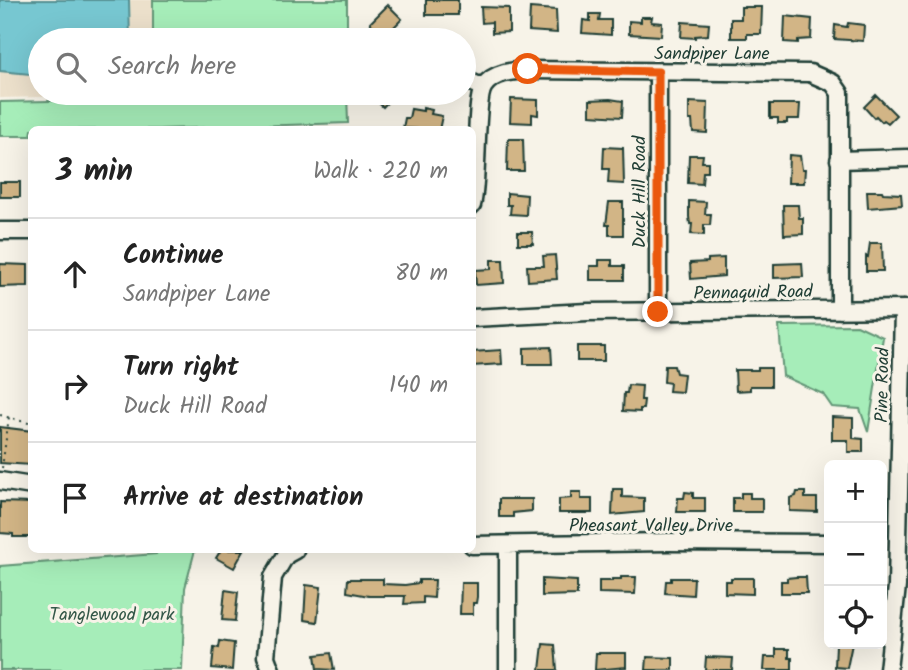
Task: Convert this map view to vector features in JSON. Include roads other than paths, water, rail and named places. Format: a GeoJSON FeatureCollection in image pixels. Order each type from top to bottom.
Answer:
{"type":"FeatureCollection","features":[{"type":"Feature","properties":{"kind":"street","name":"Sandpiper Lane"},"geometry":{"type":"LineString","coordinates":[[482,87],[509,71],[528,69],[810,73],[833,83],[840,93],[840,310]]}},
{"type":"Feature","properties":{"kind":"street","name":"Duck Hill Road"},"geometry":{"type":"LineString","coordinates":[[658,72],[658,312]]}},
{"type":"Feature","properties":{"kind":"street"},"geometry":{"type":"LineString","coordinates":[[476,84],[482,87],[476,179]]}},
{"type":"Feature","properties":{"kind":"street"},"geometry":{"type":"LineString","coordinates":[[839,160],[908,158]]}},
{"type":"Feature","properties":{"kind":"street"},"geometry":{"type":"LineString","coordinates":[[0,232],[28,231]]}},
{"type":"Feature","properties":{"kind":"street","name":"Pennaquid Road"},"geometry":{"type":"LineString","coordinates":[[476,318],[588,312],[905,309]]}},
{"type":"Feature","properties":{"kind":"street","name":"Pine Road"},"geometry":{"type":"LineString","coordinates":[[888,670],[897,586],[890,542],[905,309]]}},
{"type":"Feature","properties":{"kind":"street"},"geometry":{"type":"LineString","coordinates":[[1,477],[28,485]]}},
{"type":"Feature","properties":{"kind":"street","name":"Pheasant Valley Drive"},"geometry":{"type":"LineString","coordinates":[[476,545],[824,543]]}},
{"type":"Feature","properties":{"kind":"street"},"geometry":{"type":"LineString","coordinates":[[508,545],[508,670]]}},
{"type":"Feature","properties":{"kind":"street"},"geometry":{"type":"LineString","coordinates":[[271,670],[266,657],[273,577],[290,553]]}},
{"type":"Feature","properties":{"kind":"water"},"geometry":{"type":"Polygon","coordinates":[[[0,0],[129,0],[130,28],[28,28],[28,74],[0,71],[0,0]]]}},
{"type":"Feature","properties":{"kind":"park label","name":"Tanglewood park"},"geometry":{"type":"Point","coordinates":[112,614]}}]}
